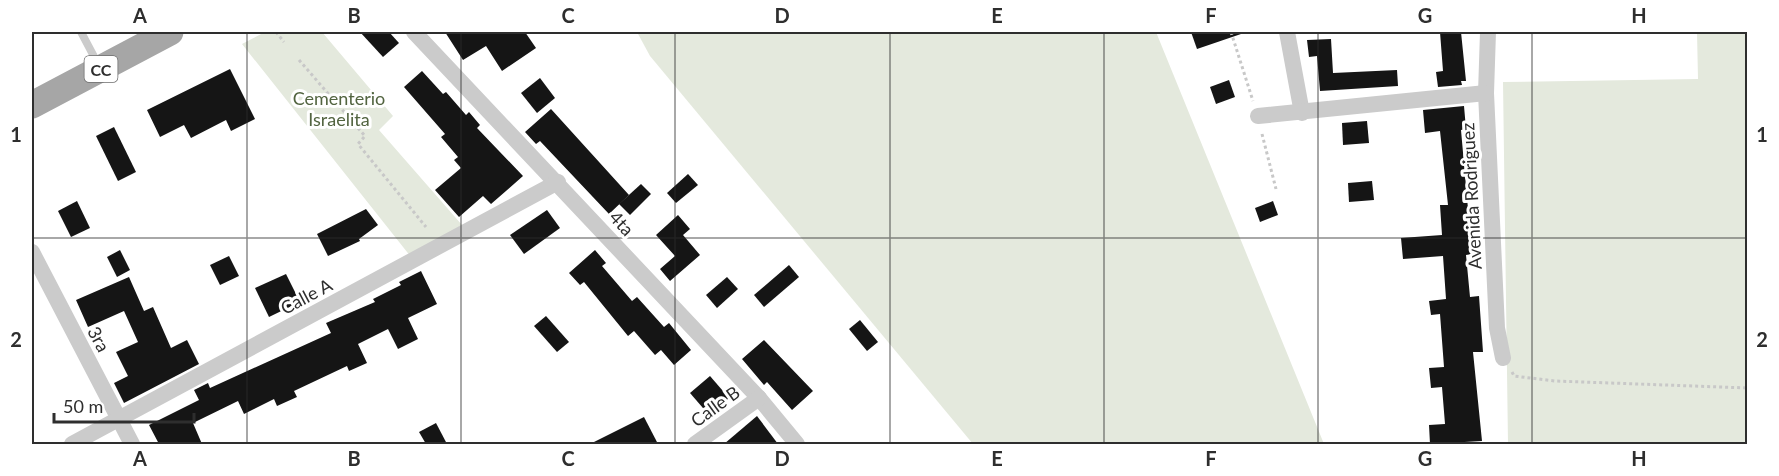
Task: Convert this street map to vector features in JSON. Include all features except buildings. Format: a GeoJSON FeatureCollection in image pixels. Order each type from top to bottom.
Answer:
{"type":"FeatureCollection","features":[{"type":"Feature","properties":{"kind":"main road","name":"CC"},"geometry":{"type":"LineString","coordinates":[[32,105],[170,32]]}},
{"type":"Feature","properties":{"kind":"street","name":"4ta"},"geometry":{"type":"LineString","coordinates":[[414,32],[558,182],[759,399],[797,444]]}},
{"type":"Feature","properties":{"kind":"street"},"geometry":{"type":"LineString","coordinates":[[1287,32],[1302,112]]}},
{"type":"Feature","properties":{"kind":"street","name":"Avenida Rodriguez"},"geometry":{"type":"LineString","coordinates":[[1488,32],[1486,93],[1497,328],[1503,358]]}},
{"type":"Feature","properties":{"kind":"street"},"geometry":{"type":"LineString","coordinates":[[1258,116],[1486,93]]}},
{"type":"Feature","properties":{"kind":"street","name":"Calle A"},"geometry":{"type":"LineString","coordinates":[[72,444],[558,182]]}},
{"type":"Feature","properties":{"kind":"street","name":"3ra"},"geometry":{"type":"LineString","coordinates":[[32,252],[132,444]]}},
{"type":"Feature","properties":{"kind":"street","name":"Calle B"},"geometry":{"type":"LineString","coordinates":[[695,444],[759,399]]}},
{"type":"Feature","properties":{"kind":"lane"},"geometry":{"type":"LineString","coordinates":[[81,32],[101,69]]}},
{"type":"Feature","properties":{"kind":"path"},"geometry":{"type":"LineString","coordinates":[[276,32],[284,42]]}},
{"type":"Feature","properties":{"kind":"path"},"geometry":{"type":"LineString","coordinates":[[299,60],[365,136],[358,144],[426,227]]}},
{"type":"Feature","properties":{"kind":"path"},"geometry":{"type":"LineString","coordinates":[[1503,358],[1514,376],[1555,381],[1748,388]]}},
{"type":"Feature","properties":{"kind":"green space","name":"Cementerio Israelita"},"geometry":{"type":"Polygon","coordinates":[[[265,32],[322,32],[393,116],[379,130],[462,225],[411,257],[242,44],[265,32]]]}},
{"type":"Feature","properties":{"kind":"green space"},"geometry":{"type":"Polygon","coordinates":[[[637,32],[1156,32],[1324,444],[973,444],[650,56],[637,32]]]}},
{"type":"Feature","properties":{"kind":"green space"},"geometry":{"type":"Polygon","coordinates":[[[1697,32],[1747,32],[1747,444],[1508,444],[1503,82],[1698,79],[1697,32]]]}}]}
